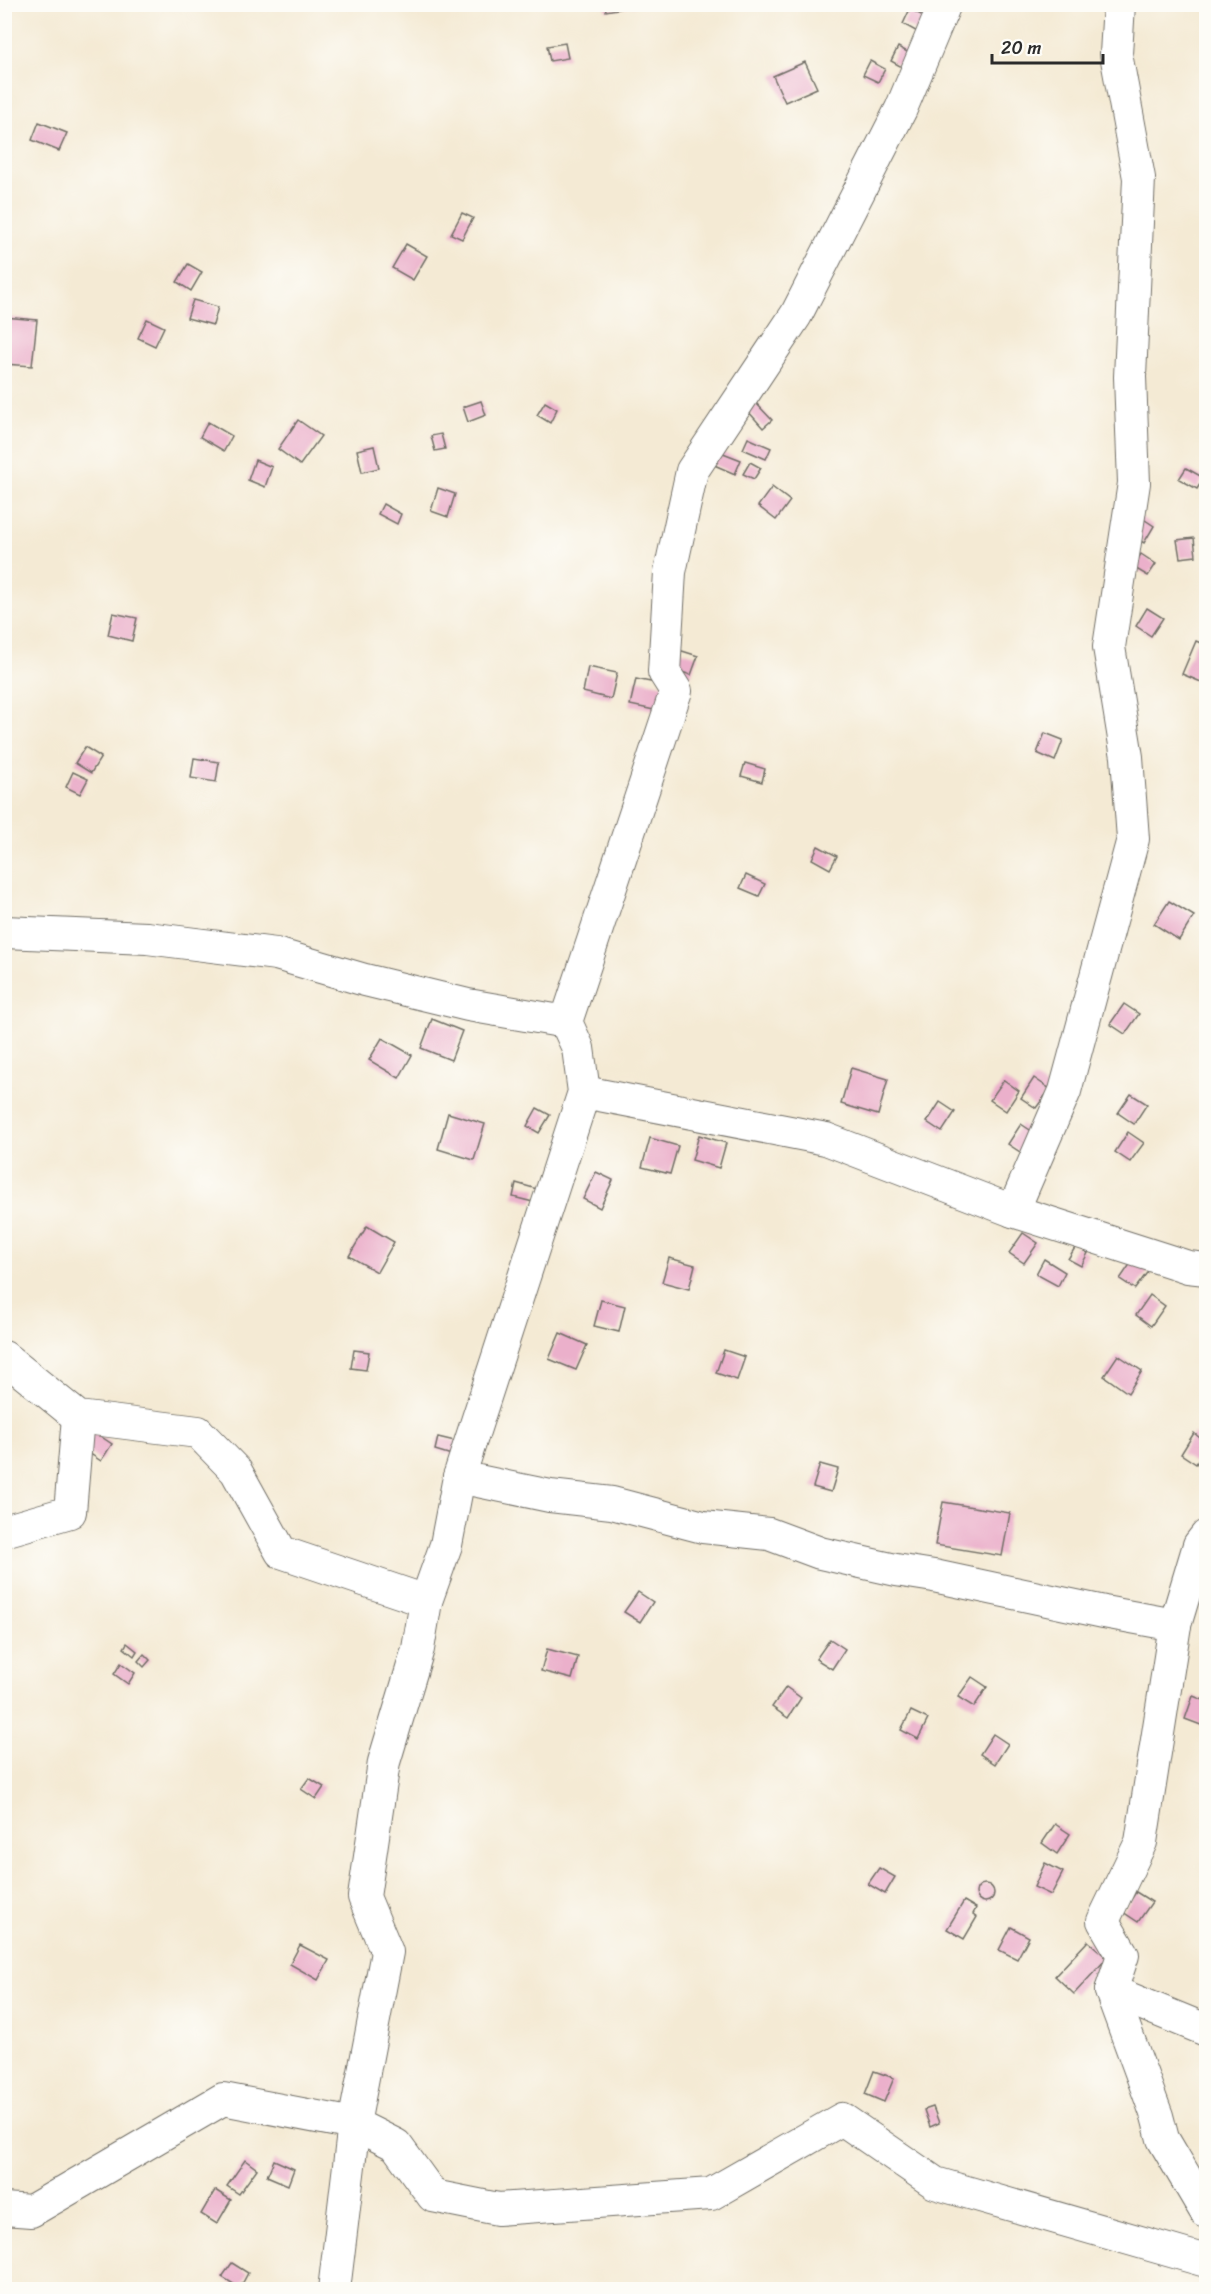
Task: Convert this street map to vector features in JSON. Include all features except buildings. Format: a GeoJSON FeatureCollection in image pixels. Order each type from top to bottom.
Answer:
{"type":"FeatureCollection","features":[{"type":"Feature","properties":{"kind":"street"},"geometry":{"type":"LineString","coordinates":[[334,2289],[354,2124],[387,1952],[364,1898],[384,1762],[418,1649],[426,1601],[446,1545],[459,1477],[584,1092],[578,1048],[566,1022],[676,691],[664,672],[670,572],[692,471],[796,315],[901,109],[945,4]]}},
{"type":"Feature","properties":{"kind":"street"},"geometry":{"type":"LineString","coordinates":[[1013,1211],[1065,1091],[1133,839],[1127,757],[1109,648],[1134,483],[1130,377],[1139,178],[1116,54],[1119,4]]}},
{"type":"Feature","properties":{"kind":"street"},"geometry":{"type":"LineString","coordinates":[[4,932],[147,938],[276,954],[365,980],[457,1002],[566,1022]]}},
{"type":"Feature","properties":{"kind":"street"},"geometry":{"type":"LineString","coordinates":[[584,1092],[826,1139],[1013,1211],[1188,1267],[1206,1269]]}},
{"type":"Feature","properties":{"kind":"street"},"geometry":{"type":"LineString","coordinates":[[4,1357],[78,1417],[198,1432],[236,1471],[281,1552],[426,1601]]}},
{"type":"Feature","properties":{"kind":"street"},"geometry":{"type":"LineString","coordinates":[[4,1531],[70,1512],[78,1417]]}},
{"type":"Feature","properties":{"kind":"street"},"geometry":{"type":"LineString","coordinates":[[459,1477],[550,1496],[612,1503],[704,1527],[768,1534],[820,1553],[1104,1612],[1175,1624]]}},
{"type":"Feature","properties":{"kind":"street"},"geometry":{"type":"LineString","coordinates":[[1206,1536],[1199,1545],[1175,1624],[1141,1842],[1103,1921],[1122,1955],[1112,1991],[1157,2116],[1163,2139],[1206,2212]]}},
{"type":"Feature","properties":{"kind":"street"},"geometry":{"type":"LineString","coordinates":[[1112,1991],[1206,2030]]}},
{"type":"Feature","properties":{"kind":"street"},"geometry":{"type":"LineString","coordinates":[[4,2209],[31,2211],[223,2098],[354,2124],[396,2145],[433,2196],[498,2209],[711,2194],[842,2118],[935,2183],[1206,2261]]}}]}
